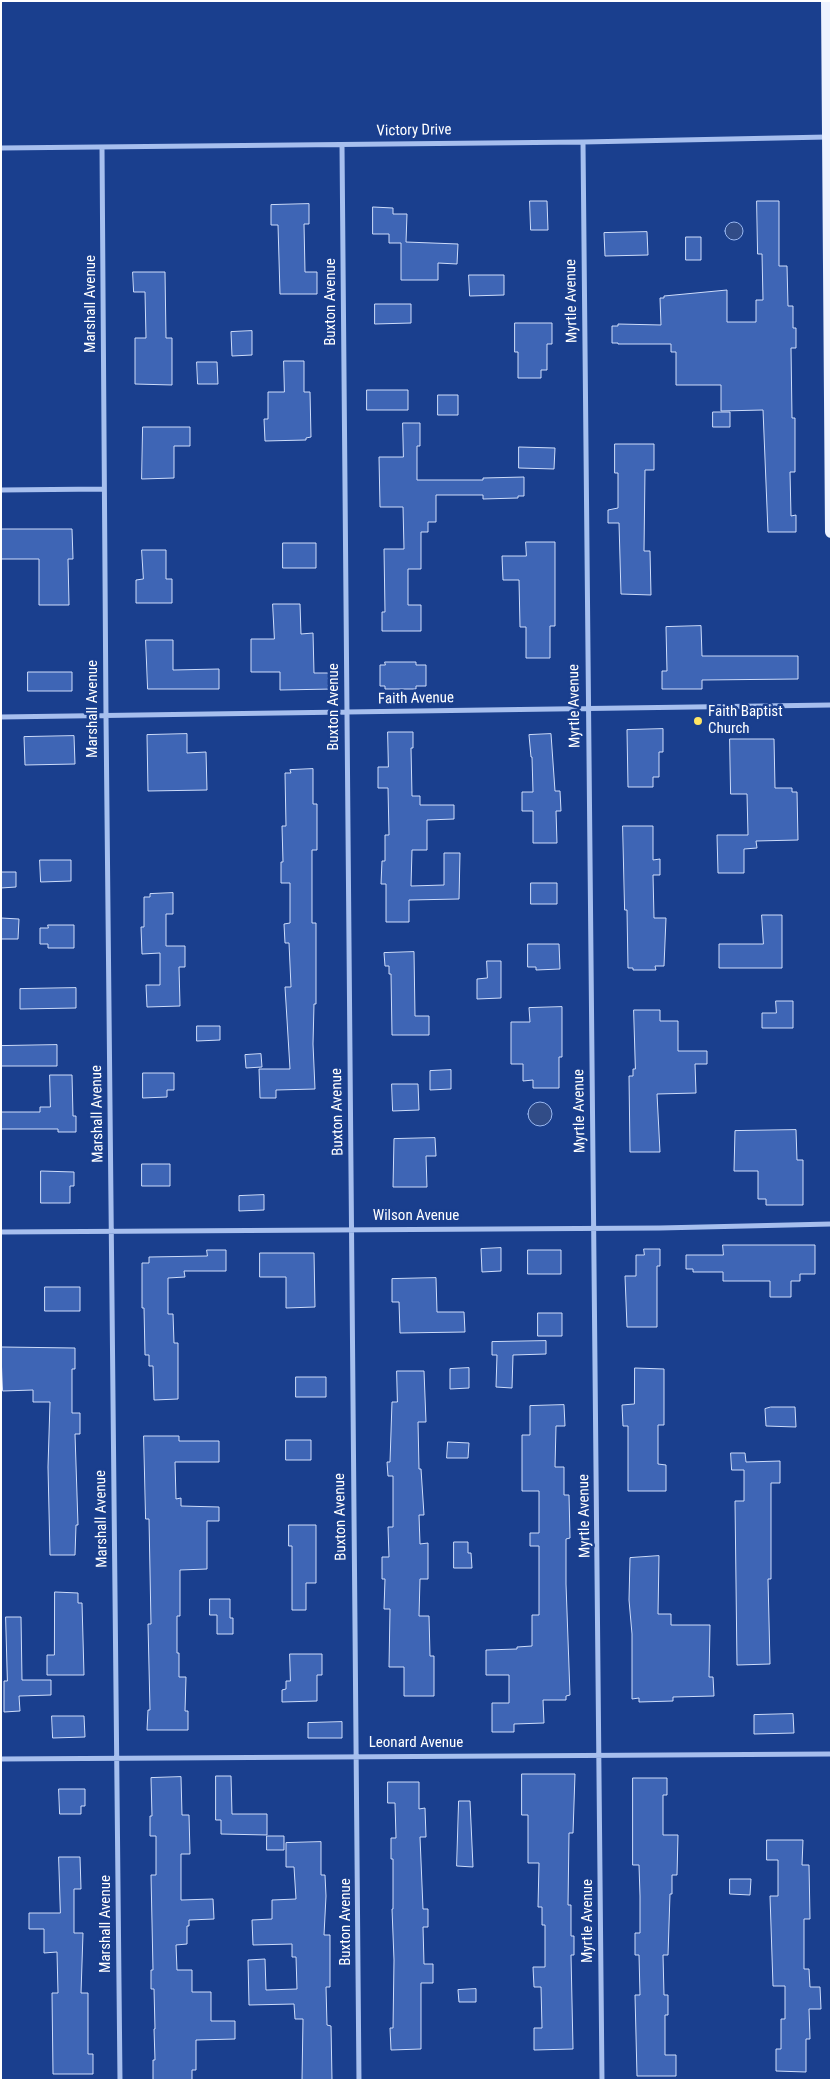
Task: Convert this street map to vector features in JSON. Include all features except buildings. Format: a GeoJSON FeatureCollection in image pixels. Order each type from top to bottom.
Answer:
{"type":"FeatureCollection","features":[{"type":"Feature","properties":{"kind":"main road"},"geometry":{"type":"LineString","coordinates":[[827,1],[831,532]]}},
{"type":"Feature","properties":{"kind":"street","name":"Victory Drive"},"geometry":{"type":"LineString","coordinates":[[1,148],[583,142],[828,137]]}},
{"type":"Feature","properties":{"kind":"street","name":"Myrtle Avenue"},"geometry":{"type":"LineString","coordinates":[[583,142],[602,2080]]}},
{"type":"Feature","properties":{"kind":"street","name":"Buxton Avenue"},"geometry":{"type":"LineString","coordinates":[[342,145],[359,2080]]}},
{"type":"Feature","properties":{"kind":"street","name":"Marshall Avenue"},"geometry":{"type":"LineString","coordinates":[[102,147],[120,2080]]}},
{"type":"Feature","properties":{"kind":"street"},"geometry":{"type":"LineString","coordinates":[[1,490],[104,489]]}},
{"type":"Feature","properties":{"kind":"street","name":"Faith Avenue"},"geometry":{"type":"LineString","coordinates":[[1,717],[831,705]]}},
{"type":"Feature","properties":{"kind":"street","name":"Wilson Avenue"},"geometry":{"type":"LineString","coordinates":[[1,1232],[594,1228],[831,1224]]}},
{"type":"Feature","properties":{"kind":"street","name":"Leonard Avenue"},"geometry":{"type":"LineString","coordinates":[[1,1759],[831,1754]]}},
{"type":"Feature","properties":{"kind":"water"},"geometry":{"type":"Polygon","coordinates":[[[730,222],[738,222],[743,227],[741,238],[730,240],[725,235],[725,227],[730,222]]]}},
{"type":"Feature","properties":{"kind":"water"},"geometry":{"type":"Polygon","coordinates":[[[540,1102],[545,1103],[551,1109],[551,1119],[545,1125],[540,1126],[535,1125],[529,1119],[528,1114],[529,1109],[535,1103],[540,1102]]]}},
{"type":"Feature","properties":{"kind":"place","name":"Faith Baptist Church"},"geometry":{"type":"Point","coordinates":[698,721]}}]}
